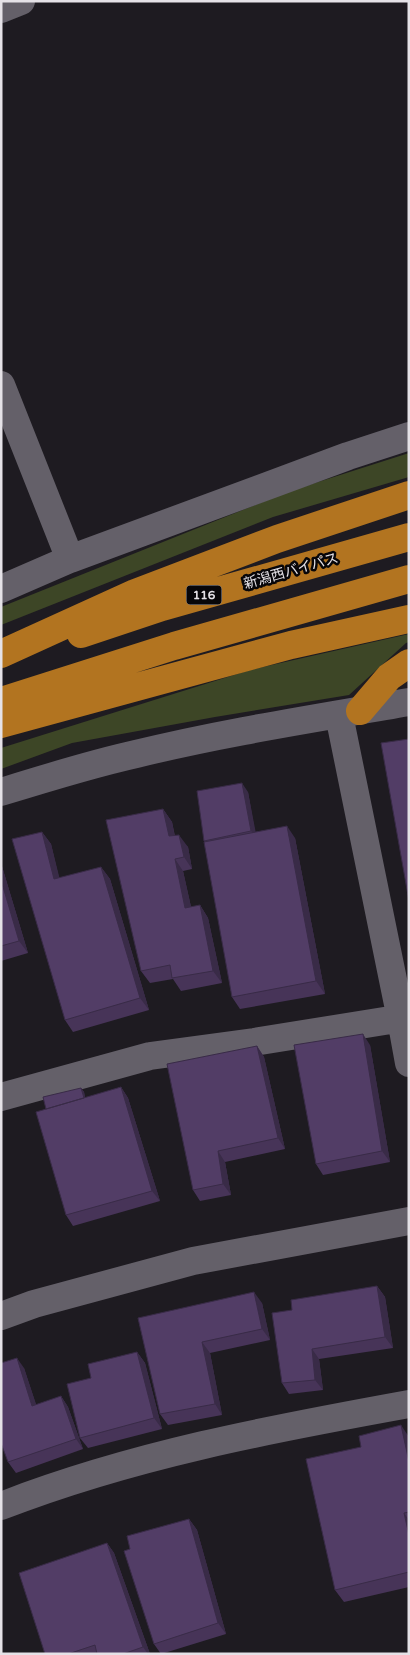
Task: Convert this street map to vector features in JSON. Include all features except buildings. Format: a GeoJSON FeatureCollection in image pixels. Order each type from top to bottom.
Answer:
{"type":"FeatureCollection","features":[{"type":"Feature","properties":{"kind":"highway"},"geometry":{"type":"LineString","coordinates":[[1,654],[135,592],[276,539],[409,496]]}},
{"type":"Feature","properties":{"kind":"highway","name":"新潟西バイパス"},"geometry":{"type":"LineString","coordinates":[[1,660],[162,607],[409,537]]}},
{"type":"Feature","properties":{"kind":"highway"},"geometry":{"type":"LineString","coordinates":[[1,701],[174,646],[409,580]]}},
{"type":"Feature","properties":{"kind":"highway"},"geometry":{"type":"LineString","coordinates":[[1,724],[291,645],[409,619]]}},
{"type":"Feature","properties":{"kind":"highway"},"geometry":{"type":"LineString","coordinates":[[350,713],[389,677],[409,663]]}},
{"type":"Feature","properties":{"kind":"street"},"geometry":{"type":"LineString","coordinates":[[1,9],[21,1]]}},
{"type":"Feature","properties":{"kind":"street"},"geometry":{"type":"LineString","coordinates":[[1,385],[70,559]]}},
{"type":"Feature","properties":{"kind":"street"},"geometry":{"type":"LineString","coordinates":[[1,589],[70,559],[348,456],[409,436]]}},
{"type":"Feature","properties":{"kind":"street"},"geometry":{"type":"LineString","coordinates":[[1,792],[68,771],[138,753],[236,733],[409,702]]}},
{"type":"Feature","properties":{"kind":"street"},"geometry":{"type":"LineString","coordinates":[[350,713],[405,1018],[409,1063]]}},
{"type":"Feature","properties":{"kind":"street"},"geometry":{"type":"LineString","coordinates":[[1,1097],[150,1056],[405,1018]]}},
{"type":"Feature","properties":{"kind":"street"},"geometry":{"type":"LineString","coordinates":[[1,1316],[34,1304],[193,1261],[409,1222]]}},
{"type":"Feature","properties":{"kind":"street"},"geometry":{"type":"LineString","coordinates":[[1,1506],[31,1494],[147,1459],[281,1427],[409,1404]]}},
{"type":"Feature","properties":{"kind":"green space"},"geometry":{"type":"Polygon","coordinates":[[[409,453],[409,477],[273,517],[1,625],[1,607],[290,491],[409,453]]]}},
{"type":"Feature","properties":{"kind":"green space"},"geometry":{"type":"Polygon","coordinates":[[[409,634],[409,642],[349,695],[72,743],[1,769],[1,748],[250,670],[409,634]]]}}]}
